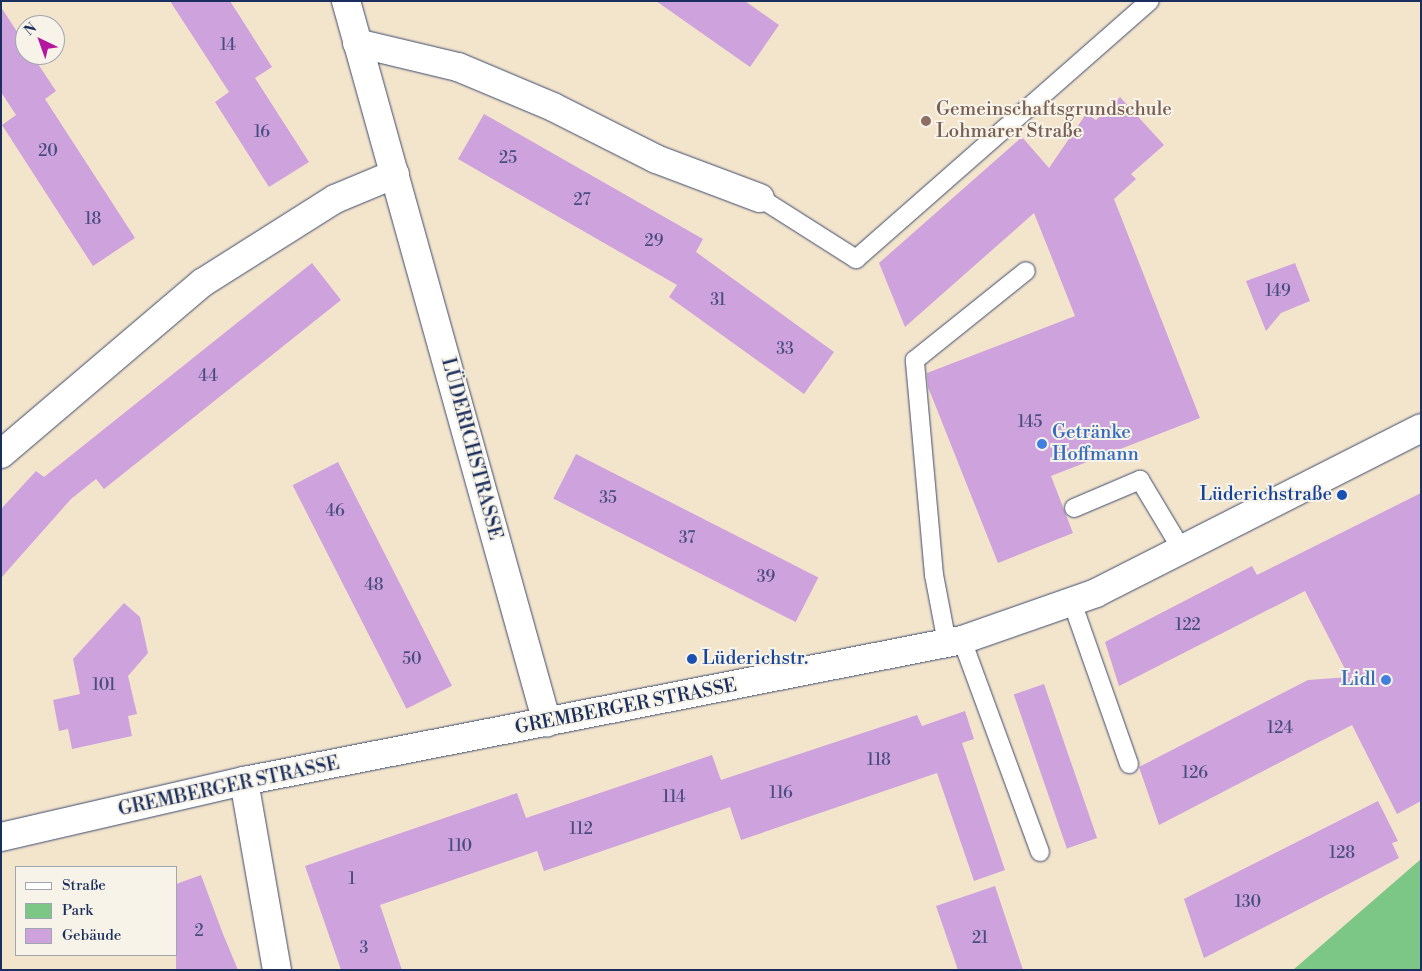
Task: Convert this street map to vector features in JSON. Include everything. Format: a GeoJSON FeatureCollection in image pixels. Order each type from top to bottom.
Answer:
{"type":"FeatureCollection","features":[{"type":"Feature","properties":{"kind":"street","name":"LÜDERICHSTRASSE"},"geometry":{"type":"LineString","coordinates":[[346,1],[547,723]]}},
{"type":"Feature","properties":{"kind":"street"},"geometry":{"type":"LineString","coordinates":[[357,43],[458,67],[553,107],[656,159],[760,198]]}},
{"type":"Feature","properties":{"kind":"street"},"geometry":{"type":"LineString","coordinates":[[1,454],[202,283],[335,199],[395,174]]}},
{"type":"Feature","properties":{"kind":"street","name":"GREMBERGER STRASSE"},"geometry":{"type":"LineString","coordinates":[[1,837],[244,781],[954,642],[1096,593],[1421,428]]}},
{"type":"Feature","properties":{"kind":"street"},"geometry":{"type":"LineString","coordinates":[[244,781],[276,970]]}},
{"type":"Feature","properties":{"kind":"lane"},"geometry":{"type":"LineString","coordinates":[[760,198],[856,259],[1150,1]]}},
{"type":"Feature","properties":{"kind":"lane"},"geometry":{"type":"LineString","coordinates":[[1026,271],[915,360],[934,575],[954,642],[1040,852]]}},
{"type":"Feature","properties":{"kind":"lane"},"geometry":{"type":"LineString","coordinates":[[1074,508],[1140,480],[1182,550]]}},
{"type":"Feature","properties":{"kind":"lane"},"geometry":{"type":"LineString","coordinates":[[1072,602],[1129,764]]}},
{"type":"Feature","properties":{"kind":"green space"},"geometry":{"type":"Polygon","coordinates":[[[1421,859],[1421,970],[1293,970],[1421,859]]]}},
{"type":"Feature","properties":{"kind":"building"},"geometry":{"type":"Polygon","coordinates":[[[170,1],[230,1],[272,67],[255,78],[309,162],[269,187],[215,102],[229,92],[170,1]]]}},
{"type":"Feature","properties":{"kind":"building"},"geometry":{"type":"Polygon","coordinates":[[[656,1],[745,1],[779,25],[750,67],[656,1]]]}},
{"type":"Feature","properties":{"kind":"building"},"geometry":{"type":"Polygon","coordinates":[[[1,7],[15,29],[15,65],[39,65],[56,91],[45,99],[135,238],[93,266],[2,125],[16,115],[1,92],[1,7]]]}},
{"type":"Feature","properties":{"kind":"building"},"geometry":{"type":"Polygon","coordinates":[[[1120,97],[1164,145],[1131,174],[1136,179],[1114,199],[1200,418],[1051,476],[1073,533],[998,563],[928,387],[927,373],[1075,316],[1056,268],[1034,213],[905,327],[879,263],[1022,137],[1049,168],[1086,114],[1096,120],[1120,97]]]}},
{"type":"Feature","properties":{"kind":"building"},"geometry":{"type":"Polygon","coordinates":[[[484,114],[703,239],[696,252],[834,352],[804,394],[669,297],[677,285],[458,159],[484,114]]]}},
{"type":"Feature","properties":{"kind":"building"},"geometry":{"type":"Polygon","coordinates":[[[312,263],[341,300],[104,489],[96,479],[71,499],[1,578],[1,509],[36,471],[44,477],[312,263]]]}},
{"type":"Feature","properties":{"kind":"building"},"geometry":{"type":"Polygon","coordinates":[[[1295,263],[1310,301],[1281,313],[1266,331],[1246,281],[1295,263]]]}},
{"type":"Feature","properties":{"kind":"building"},"geometry":{"type":"Polygon","coordinates":[[[576,454],[818,577],[796,622],[553,499],[576,454]]]}},
{"type":"Feature","properties":{"kind":"building"},"geometry":{"type":"Polygon","coordinates":[[[338,462],[452,686],[407,709],[293,485],[338,462]]]}},
{"type":"Feature","properties":{"kind":"building"},"geometry":{"type":"Polygon","coordinates":[[[1421,493],[1421,801],[1397,814],[1352,725],[1159,825],[1139,767],[1308,680],[1349,677],[1305,591],[1119,686],[1105,642],[1252,566],[1257,575],[1421,493]]]}},
{"type":"Feature","properties":{"kind":"building"},"geometry":{"type":"Polygon","coordinates":[[[124,603],[140,617],[148,653],[128,676],[137,714],[128,716],[132,736],[72,749],[68,729],[59,731],[53,700],[80,694],[73,659],[124,603]]]}},
{"type":"Feature","properties":{"kind":"building"},"geometry":{"type":"Polygon","coordinates":[[[1044,684],[1097,838],[1067,849],[1014,694],[1044,684]]]}},
{"type":"Feature","properties":{"kind":"building"},"geometry":{"type":"Polygon","coordinates":[[[965,711],[974,739],[962,743],[1005,870],[974,881],[937,773],[741,840],[730,807],[544,871],[537,851],[380,905],[402,970],[341,970],[305,866],[517,793],[526,818],[712,755],[721,780],[917,715],[922,726],[965,711]]]}},
{"type":"Feature","properties":{"kind":"building"},"geometry":{"type":"Polygon","coordinates":[[[1378,801],[1398,841],[1392,843],[1399,858],[1204,958],[1184,899],[1378,801]]]}},
{"type":"Feature","properties":{"kind":"building"},"geometry":{"type":"Polygon","coordinates":[[[201,875],[238,970],[176,970],[176,956],[178,956],[178,883],[201,875]]]}},
{"type":"Feature","properties":{"kind":"building"},"geometry":{"type":"Polygon","coordinates":[[[995,886],[1023,970],[958,970],[936,906],[995,886]]]}},
{"type":"Feature","properties":{"kind":"place","name":"Gemeinschaftsgrundschule Lohmarer Straße"},"geometry":{"type":"Point","coordinates":[926,121]}},
{"type":"Feature","properties":{"kind":"place","name":"Getränke Hoffmann"},"geometry":{"type":"Point","coordinates":[1042,444]}},
{"type":"Feature","properties":{"kind":"place","name":"Lüderichstraße"},"geometry":{"type":"Point","coordinates":[1342,495]}},
{"type":"Feature","properties":{"kind":"place","name":"Lüderichstr."},"geometry":{"type":"Point","coordinates":[692,659]}},
{"type":"Feature","properties":{"kind":"place","name":"Lidl"},"geometry":{"type":"Point","coordinates":[1386,680]}}]}
